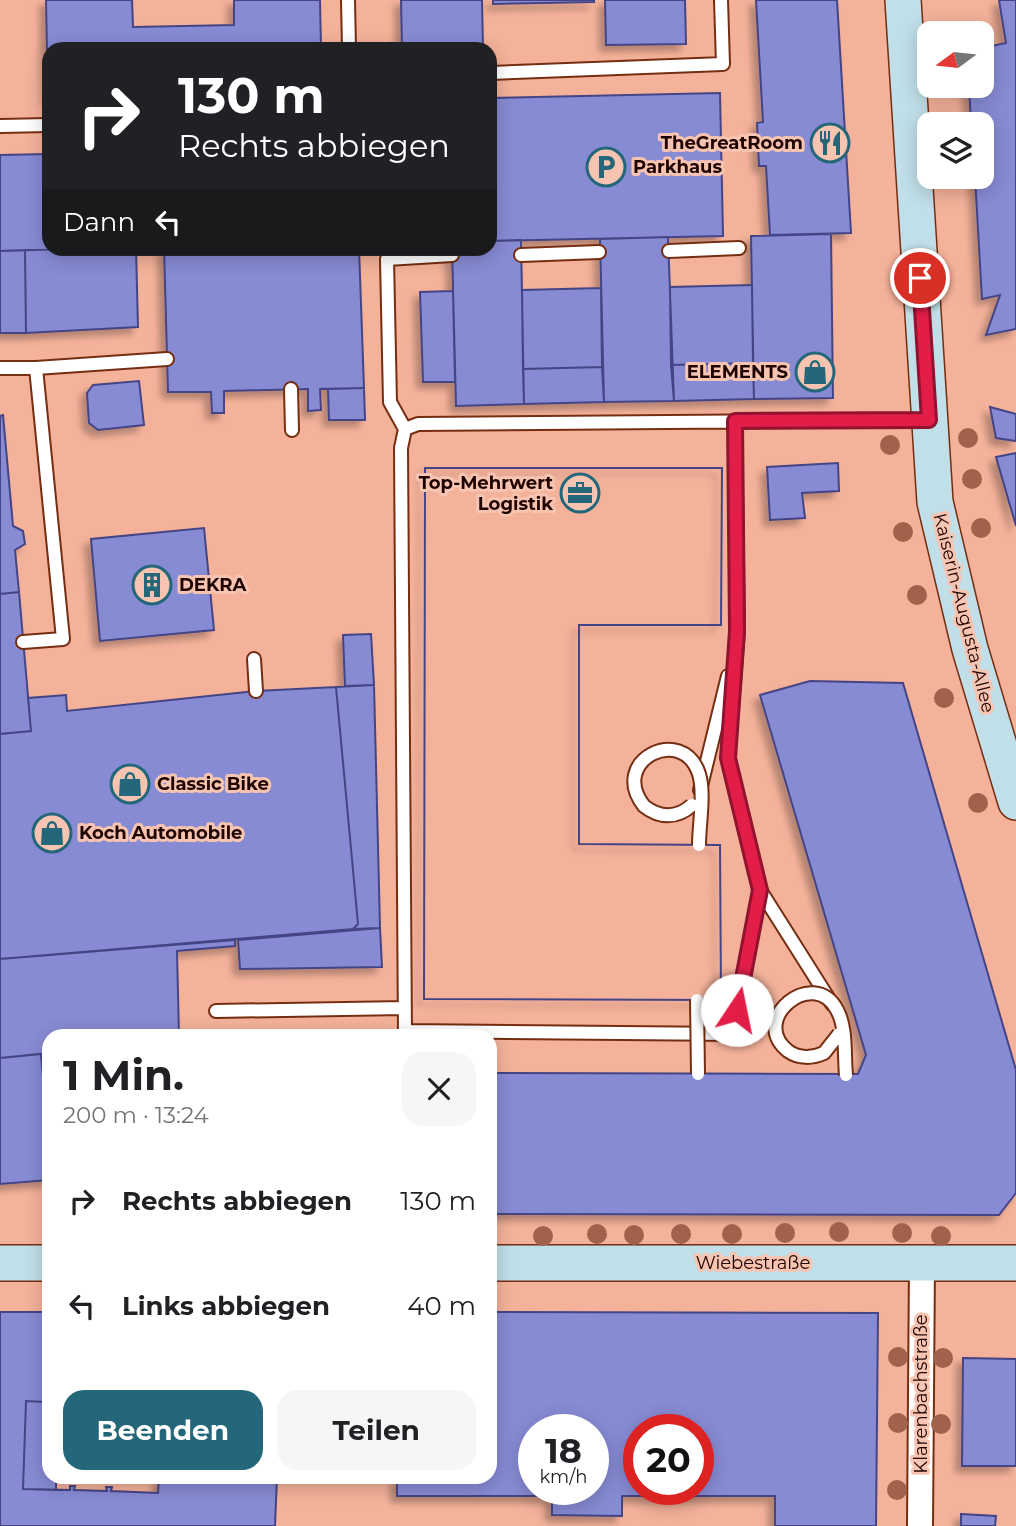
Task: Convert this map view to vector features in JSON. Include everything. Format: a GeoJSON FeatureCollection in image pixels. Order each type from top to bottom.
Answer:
{"type":"FeatureCollection","features":[{"type":"Feature","properties":{"kind":"main road","name":"Kaiserin-Augusta-Allee"},"geometry":{"type":"LineString","coordinates":[[903,0],[935,502],[951,576],[1016,803]]}},
{"type":"Feature","properties":{"kind":"main road"},"geometry":{"type":"LineString","coordinates":[[0,1263],[42,1263]]}},
{"type":"Feature","properties":{"kind":"main road","name":"Wiebestraße"},"geometry":{"type":"LineString","coordinates":[[497,1263],[1016,1263]]}},
{"type":"Feature","properties":{"kind":"street","name":"Klarenbachstraße"},"geometry":{"type":"LineString","coordinates":[[920,1526],[922,1263]]}},
{"type":"Feature","properties":{"kind":"lane"},"geometry":{"type":"LineString","coordinates":[[348,0],[349,42]]}},
{"type":"Feature","properties":{"kind":"lane"},"geometry":{"type":"LineString","coordinates":[[497,73],[723,64],[721,0]]}},
{"type":"Feature","properties":{"kind":"lane"},"geometry":{"type":"LineString","coordinates":[[0,126],[42,125]]}},
{"type":"Feature","properties":{"kind":"lane"},"geometry":{"type":"LineString","coordinates":[[669,251],[739,248]]}},
{"type":"Feature","properties":{"kind":"lane"},"geometry":{"type":"LineString","coordinates":[[521,255],[599,252]]}},
{"type":"Feature","properties":{"kind":"lane"},"geometry":{"type":"LineString","coordinates":[[405,1029],[401,448],[405,429],[390,402],[387,259],[436,256]]}},
{"type":"Feature","properties":{"kind":"lane"},"geometry":{"type":"LineString","coordinates":[[0,368],[167,359]]}},
{"type":"Feature","properties":{"kind":"lane"},"geometry":{"type":"LineString","coordinates":[[23,642],[63,639],[36,368]]}},
{"type":"Feature","properties":{"kind":"lane"},"geometry":{"type":"LineString","coordinates":[[291,389],[292,430]]}},
{"type":"Feature","properties":{"kind":"lane"},"geometry":{"type":"LineString","coordinates":[[405,429],[418,424],[929,420]]}},
{"type":"Feature","properties":{"kind":"lane"},"geometry":{"type":"LineString","coordinates":[[735,421],[737,631],[728,758],[760,890],[837,1011],[839,1034],[824,1053],[804,1057],[786,1049],[778,1037],[776,1023],[783,1005],[798,995],[813,994],[826,999],[836,1008],[842,1023],[846,1074]]}},
{"type":"Feature","properties":{"kind":"lane"},"geometry":{"type":"LineString","coordinates":[[698,845],[700,779],[694,763],[688,757],[670,750],[644,758],[636,771],[634,786],[644,806],[666,816],[680,813],[692,805],[704,781],[737,631]]}},
{"type":"Feature","properties":{"kind":"lane"},"geometry":{"type":"LineString","coordinates":[[254,659],[256,691]]}},
{"type":"Feature","properties":{"kind":"lane"},"geometry":{"type":"LineString","coordinates":[[497,1034],[733,1034],[760,890]]}},
{"type":"Feature","properties":{"kind":"lane"},"geometry":{"type":"LineString","coordinates":[[697,1000],[698,1074]]}},
{"type":"Feature","properties":{"kind":"lane"},"geometry":{"type":"LineString","coordinates":[[216,1011],[405,1008]]}},
{"type":"Feature","properties":{"kind":"building"},"geometry":{"type":"Polygon","coordinates":[[[46,0],[132,0],[133,27],[234,25],[234,0],[320,0],[321,42],[47,42],[46,0]]]}},
{"type":"Feature","properties":{"kind":"building"},"geometry":{"type":"Polygon","coordinates":[[[401,0],[482,0],[483,42],[402,42],[401,0]]]}},
{"type":"Feature","properties":{"kind":"building"},"geometry":{"type":"Polygon","coordinates":[[[493,0],[594,0],[594,2],[493,4],[493,0]]]}},
{"type":"Feature","properties":{"kind":"building"},"geometry":{"type":"Polygon","coordinates":[[[605,0],[685,0],[686,44],[606,45],[605,0]]]}},
{"type":"Feature","properties":{"kind":"building"},"geometry":{"type":"Polygon","coordinates":[[[756,0],[837,0],[851,233],[770,235],[766,166],[759,166],[757,123],[763,122],[756,0]]]}},
{"type":"Feature","properties":{"kind":"building"},"geometry":{"type":"Polygon","coordinates":[[[999,0],[1016,0],[1016,329],[986,335],[1000,295],[982,299],[976,189],[994,189],[994,112],[970,112],[970,98],[994,98],[994,46],[1006,43],[999,0]]]}},
{"type":"Feature","properties":{"kind":"building","name":"Parkhaus"},"geometry":{"type":"Polygon","coordinates":[[[720,93],[723,236],[497,241],[497,98],[720,93]]]}},
{"type":"Feature","properties":{"kind":"building"},"geometry":{"type":"Polygon","coordinates":[[[42,154],[42,250],[0,251],[0,155],[42,154]]]}},
{"type":"Feature","properties":{"kind":"building"},"geometry":{"type":"Polygon","coordinates":[[[831,234],[833,398],[754,399],[751,236],[831,234]]]}},
{"type":"Feature","properties":{"kind":"building"},"geometry":{"type":"Polygon","coordinates":[[[668,237],[674,401],[604,402],[600,239],[668,237]]]}},
{"type":"Feature","properties":{"kind":"building"},"geometry":{"type":"Polygon","coordinates":[[[521,240],[524,404],[456,406],[452,256],[497,256],[497,241],[521,240]]]}},
{"type":"Feature","properties":{"kind":"building"},"geometry":{"type":"Polygon","coordinates":[[[25,250],[42,250],[42,256],[136,256],[138,327],[26,333],[25,250]]]}},
{"type":"Feature","properties":{"kind":"building"},"geometry":{"type":"Polygon","coordinates":[[[25,250],[26,333],[0,333],[0,251],[25,250]]]}},
{"type":"Feature","properties":{"kind":"building"},"geometry":{"type":"Polygon","coordinates":[[[164,256],[359,256],[364,388],[320,389],[321,410],[308,411],[308,389],[224,391],[224,413],[212,413],[211,392],[168,392],[164,256]]]}},
{"type":"Feature","properties":{"kind":"building"},"geometry":{"type":"Polygon","coordinates":[[[752,285],[753,363],[671,365],[670,287],[752,285]]]}},
{"type":"Feature","properties":{"kind":"building"},"geometry":{"type":"Polygon","coordinates":[[[601,288],[602,367],[523,369],[522,290],[601,288]]]}},
{"type":"Feature","properties":{"kind":"building"},"geometry":{"type":"Polygon","coordinates":[[[453,291],[455,382],[423,382],[420,292],[453,291]]]}},
{"type":"Feature","properties":{"kind":"building"},"geometry":{"type":"Polygon","coordinates":[[[753,363],[754,399],[674,401],[671,365],[753,363]]]}},
{"type":"Feature","properties":{"kind":"building"},"geometry":{"type":"Polygon","coordinates":[[[602,367],[604,402],[524,404],[523,369],[602,367]]]}},
{"type":"Feature","properties":{"kind":"building"},"geometry":{"type":"Polygon","coordinates":[[[139,381],[144,425],[98,430],[89,423],[87,393],[93,385],[139,381]]]}},
{"type":"Feature","properties":{"kind":"building"},"geometry":{"type":"Polygon","coordinates":[[[364,388],[365,420],[329,420],[328,389],[364,388]]]}},
{"type":"Feature","properties":{"kind":"building"},"geometry":{"type":"Polygon","coordinates":[[[990,407],[1016,414],[1016,441],[996,438],[990,407]]]}},
{"type":"Feature","properties":{"kind":"building"},"geometry":{"type":"Polygon","coordinates":[[[3,415],[13,526],[23,531],[25,544],[15,550],[19,592],[0,594],[0,416],[3,415]]]}},
{"type":"Feature","properties":{"kind":"building"},"geometry":{"type":"Polygon","coordinates":[[[1016,453],[1016,526],[996,457],[1016,453]]]}},
{"type":"Feature","properties":{"kind":"building"},"geometry":{"type":"Polygon","coordinates":[[[838,463],[839,491],[802,493],[805,518],[770,520],[767,467],[838,463]]]}},
{"type":"Feature","properties":{"kind":"building"},"geometry":{"type":"Polygon","coordinates":[[[425,468],[722,468],[721,625],[579,625],[579,844],[720,845],[721,1000],[424,999],[425,468]]]}},
{"type":"Feature","properties":{"kind":"building"},"geometry":{"type":"Polygon","coordinates":[[[425,468],[722,468],[721,625],[579,625],[579,844],[720,845],[721,1000],[424,999],[425,468]]]}},
{"type":"Feature","properties":{"kind":"building","name":"DEKRA"},"geometry":{"type":"Polygon","coordinates":[[[204,528],[214,630],[100,641],[91,539],[204,528]]]}},
{"type":"Feature","properties":{"kind":"building"},"geometry":{"type":"Polygon","coordinates":[[[19,592],[31,731],[0,734],[0,594],[19,592]]]}},
{"type":"Feature","properties":{"kind":"building"},"geometry":{"type":"Polygon","coordinates":[[[371,634],[374,685],[345,686],[343,635],[371,634]]]}},
{"type":"Feature","properties":{"kind":"building"},"geometry":{"type":"Polygon","coordinates":[[[810,681],[903,683],[1016,1070],[1016,1193],[999,1215],[497,1214],[497,1073],[858,1074],[866,1055],[760,695],[810,681]]]}},
{"type":"Feature","properties":{"kind":"building"},"geometry":{"type":"Polygon","coordinates":[[[374,685],[380,928],[353,929],[358,924],[336,687],[374,685]]]}},
{"type":"Feature","properties":{"kind":"building"},"geometry":{"type":"Polygon","coordinates":[[[336,687],[358,924],[353,929],[0,959],[0,734],[31,731],[28,698],[66,695],[67,711],[256,691],[336,687]]]}},
{"type":"Feature","properties":{"kind":"building"},"geometry":{"type":"Polygon","coordinates":[[[380,928],[382,967],[240,969],[238,940],[380,928]]]}},
{"type":"Feature","properties":{"kind":"building"},"geometry":{"type":"Polygon","coordinates":[[[235,940],[235,946],[177,951],[179,1029],[42,1029],[42,1054],[0,1058],[0,959],[235,940]]]}},
{"type":"Feature","properties":{"kind":"building"},"geometry":{"type":"Polygon","coordinates":[[[41,1054],[42,1181],[0,1184],[0,1058],[41,1054]]]}},
{"type":"Feature","properties":{"kind":"building"},"geometry":{"type":"Polygon","coordinates":[[[0,1312],[42,1312],[42,1402],[26,1401],[23,1489],[70,1490],[70,1486],[75,1486],[74,1490],[107,1491],[106,1487],[112,1487],[111,1491],[158,1493],[159,1484],[277,1484],[275,1526],[0,1526],[0,1312]]]}},
{"type":"Feature","properties":{"kind":"building"},"geometry":{"type":"Polygon","coordinates":[[[497,1312],[878,1313],[876,1526],[775,1526],[775,1496],[714,1496],[714,1414],[623,1414],[622,1516],[552,1515],[552,1505],[609,1505],[609,1414],[518,1414],[518,1496],[397,1496],[397,1484],[497,1484],[497,1312]]]}},
{"type":"Feature","properties":{"kind":"building"},"geometry":{"type":"Polygon","coordinates":[[[963,1358],[1016,1359],[1016,1466],[962,1466],[963,1358]]]}},
{"type":"Feature","properties":{"kind":"building"},"geometry":{"type":"Polygon","coordinates":[[[26,1401],[42,1402],[42,1484],[56,1484],[56,1490],[23,1489],[26,1401]]]}},
{"type":"Feature","properties":{"kind":"building"},"geometry":{"type":"Polygon","coordinates":[[[961,1514],[996,1516],[995,1526],[961,1526],[961,1514]]]}},
{"type":"Feature","properties":{"kind":"place","name":"TheGreatRoom"},"geometry":{"type":"Point","coordinates":[830,143]}},
{"type":"Feature","properties":{"kind":"place","name":"Parkhaus"},"geometry":{"type":"Point","coordinates":[606,167]}},
{"type":"Feature","properties":{"kind":"place","name":"ELEMENTS"},"geometry":{"type":"Point","coordinates":[815,372]}},
{"type":"Feature","properties":{"kind":"place","name":"Top-Mehrwert Logistik"},"geometry":{"type":"Point","coordinates":[580,493]}},
{"type":"Feature","properties":{"kind":"place","name":"DEKRA"},"geometry":{"type":"Point","coordinates":[152,585]}},
{"type":"Feature","properties":{"kind":"place","name":"Classic Bike"},"geometry":{"type":"Point","coordinates":[130,784]}},
{"type":"Feature","properties":{"kind":"place","name":"Koch Automobile"},"geometry":{"type":"Point","coordinates":[52,833]}},
{"type":"Feature","properties":{"kind":"route"},"geometry":{"type":"LineString","coordinates":[[737,1010],[760,890],[728,758],[737,631],[735,421],[929,420],[920,278]]}}]}
